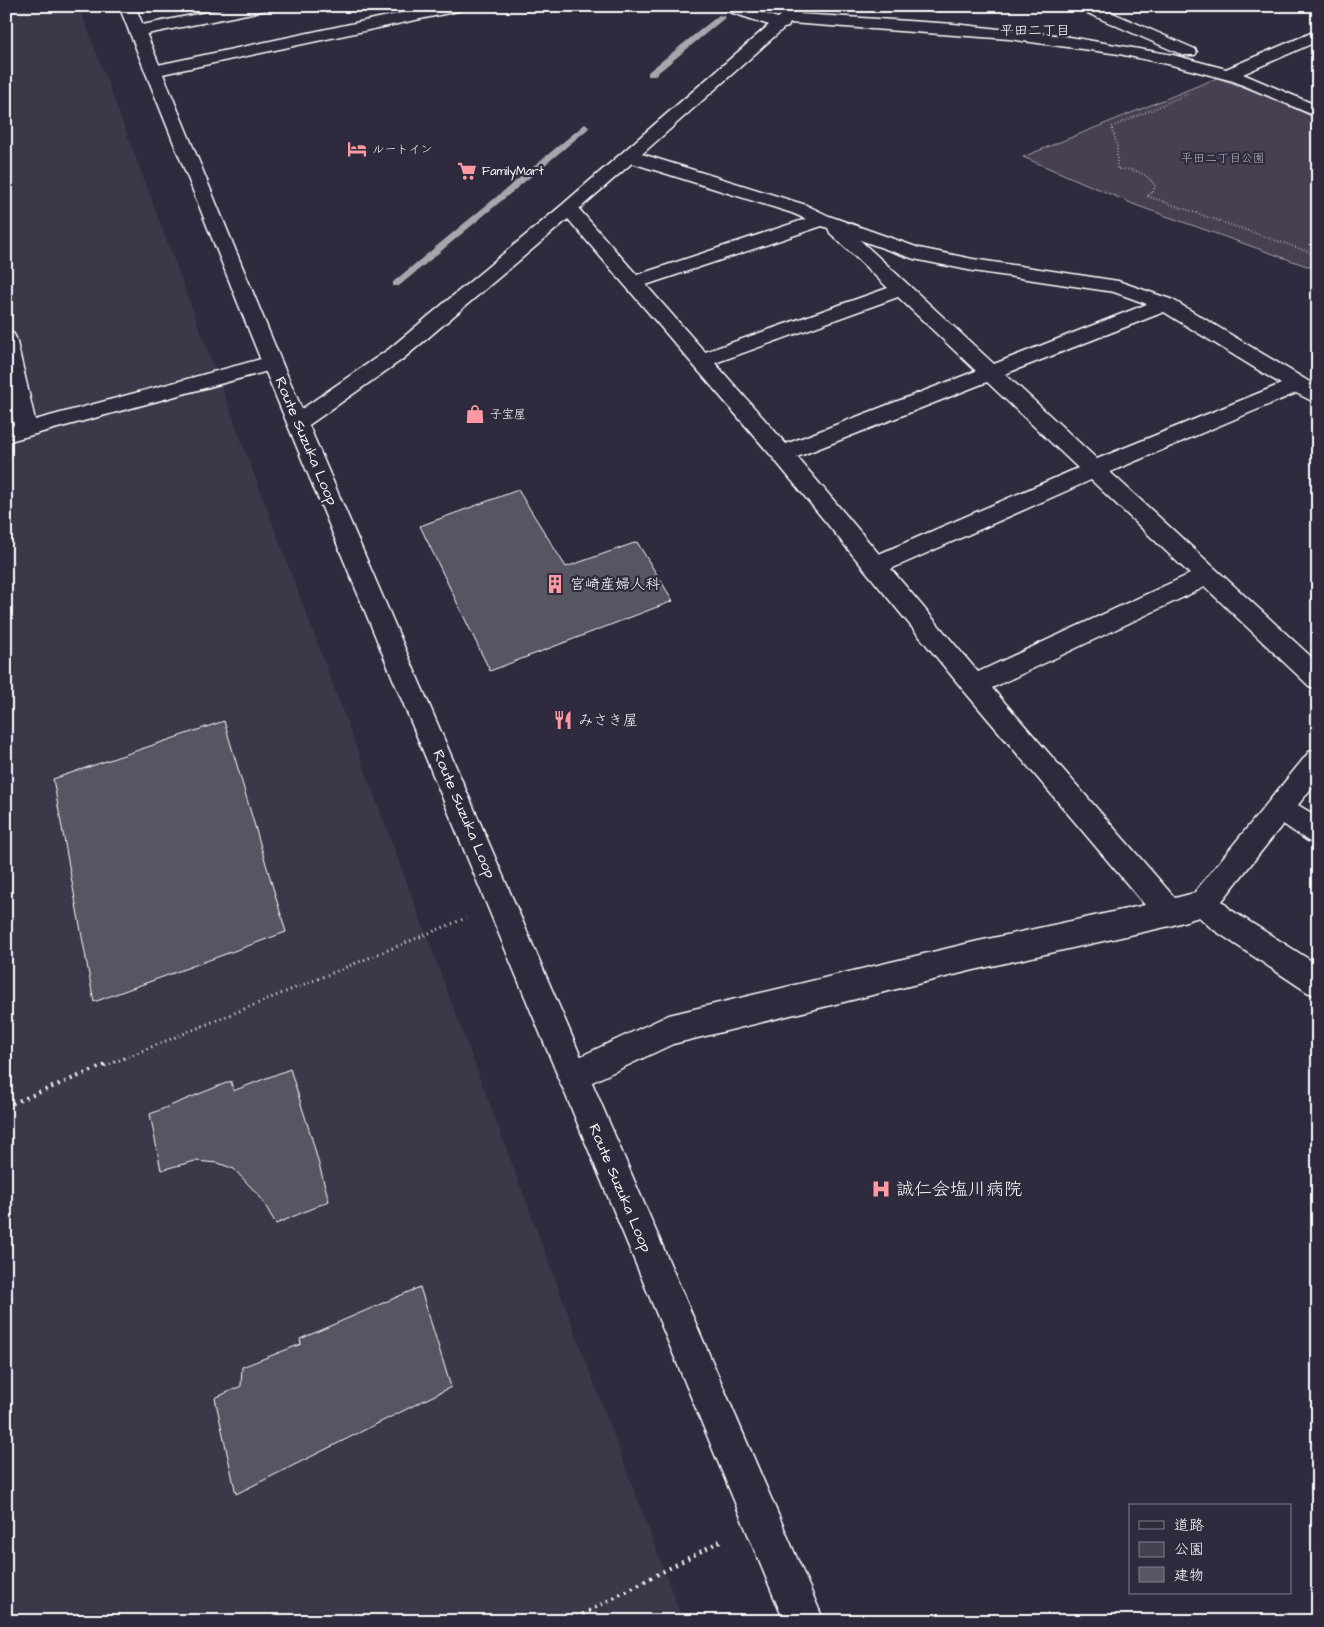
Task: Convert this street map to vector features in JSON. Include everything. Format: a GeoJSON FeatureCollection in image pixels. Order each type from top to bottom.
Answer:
{"type":"FeatureCollection","features":[{"type":"Feature","properties":{"kind":"street"},"geometry":{"type":"LineString","coordinates":[[132,18],[262,6]]}},
{"type":"Feature","properties":{"kind":"street"},"geometry":{"type":"LineString","coordinates":[[153,71],[458,6]]}},
{"type":"Feature","properties":{"kind":"street"},"geometry":{"type":"LineString","coordinates":[[726,6],[790,16],[1037,37],[1106,47],[1230,74],[1318,36]]}},
{"type":"Feature","properties":{"kind":"street"},"geometry":{"type":"LineString","coordinates":[[1083,6],[1187,51],[1230,74],[1318,112]]}},
{"type":"Feature","properties":{"kind":"street"},"geometry":{"type":"LineString","coordinates":[[298,422],[396,354],[570,209],[628,156],[790,16]]}},
{"type":"Feature","properties":{"kind":"street","name":"Route Suzuka Loop"},"geometry":{"type":"LineString","coordinates":[[132,18],[272,362],[804,1621]]}},
{"type":"Feature","properties":{"kind":"street"},"geometry":{"type":"LineString","coordinates":[[628,156],[799,209],[826,221],[914,253],[973,265],[1118,287],[1166,304],[1318,397]]}},
{"type":"Feature","properties":{"kind":"street"},"geometry":{"type":"LineString","coordinates":[[570,209],[782,454],[974,685],[1170,913]]}},
{"type":"Feature","properties":{"kind":"street"},"geometry":{"type":"LineString","coordinates":[[634,283],[826,221]]}},
{"type":"Feature","properties":{"kind":"street"},"geometry":{"type":"LineString","coordinates":[[826,221],[1318,679]]}},
{"type":"Feature","properties":{"kind":"street"},"geometry":{"type":"LineString","coordinates":[[701,361],[900,290]]}},
{"type":"Feature","properties":{"kind":"street"},"geometry":{"type":"LineString","coordinates":[[782,454],[1166,304]]}},
{"type":"Feature","properties":{"kind":"street"},"geometry":{"type":"LineString","coordinates":[[6,338],[16,433],[272,362]]}},
{"type":"Feature","properties":{"kind":"street"},"geometry":{"type":"LineString","coordinates":[[875,566],[1093,470],[1297,385]]}},
{"type":"Feature","properties":{"kind":"street"},"geometry":{"type":"LineString","coordinates":[[974,685],[1207,576]]}},
{"type":"Feature","properties":{"kind":"street"},"geometry":{"type":"LineString","coordinates":[[573,1076],[669,1030],[974,956],[1170,913],[1203,903],[1318,760]]}},
{"type":"Feature","properties":{"kind":"street"},"geometry":{"type":"LineString","coordinates":[[1281,808],[1318,832]]}},
{"type":"Feature","properties":{"kind":"street"},"geometry":{"type":"LineString","coordinates":[[1203,903],[1221,919],[1318,982]]}},
{"type":"Feature","properties":{"kind":"path"},"geometry":{"type":"LineString","coordinates":[[1230,74],[1112,127],[1117,146],[1117,168],[1133,169],[1152,178],[1155,186],[1153,192],[1147,196],[1318,255]]}},
{"type":"Feature","properties":{"kind":"path"},"geometry":{"type":"LineString","coordinates":[[6,1106],[501,903]]}},
{"type":"Feature","properties":{"kind":"path"},"geometry":{"type":"LineString","coordinates":[[570,1621],[761,1519]]}},
{"type":"Feature","properties":{"kind":"shaded area"},"geometry":{"type":"Polygon","coordinates":[[[6,6],[79,6],[683,1621],[6,1621],[6,6]]]}},
{"type":"Feature","properties":{"kind":"green space","name":"平田二丁目公園"},"geometry":{"type":"Polygon","coordinates":[[[1217,78],[1255,91],[1318,119],[1318,270],[1138,206],[1023,157],[1217,78]]]}},
{"type":"Feature","properties":{"kind":"building","name":"宮崎産婦人科"},"geometry":{"type":"Polygon","coordinates":[[[518,490],[566,567],[637,542],[673,601],[490,671],[420,526],[518,490]]]}},
{"type":"Feature","properties":{"kind":"building"},"geometry":{"type":"Polygon","coordinates":[[[224,721],[286,932],[94,1002],[53,779],[224,721]]]}},
{"type":"Feature","properties":{"kind":"building"},"geometry":{"type":"Polygon","coordinates":[[[290,1069],[329,1201],[276,1224],[261,1198],[234,1169],[218,1163],[195,1161],[161,1170],[150,1114],[231,1081],[233,1091],[290,1069]]]}},
{"type":"Feature","properties":{"kind":"building"},"geometry":{"type":"Polygon","coordinates":[[[420,1287],[451,1387],[236,1494],[215,1398],[241,1386],[242,1367],[301,1344],[300,1339],[420,1287]]]}},
{"type":"Feature","properties":{"kind":"waterway"},"geometry":{"type":"LineString","coordinates":[[651,74],[722,17]]}},
{"type":"Feature","properties":{"kind":"waterway"},"geometry":{"type":"LineString","coordinates":[[396,284],[585,127]]}},
{"type":"Feature","properties":{"kind":"place","name":"ルートイン"},"geometry":{"type":"Point","coordinates":[357,149]}},
{"type":"Feature","properties":{"kind":"place","name":"FamilyMart"},"geometry":{"type":"Point","coordinates":[467,171]}},
{"type":"Feature","properties":{"kind":"place","name":"子宝屋"},"geometry":{"type":"Point","coordinates":[475,414]}},
{"type":"Feature","properties":{"kind":"place","name":"宮崎産婦人科"},"geometry":{"type":"Point","coordinates":[555,584]}},
{"type":"Feature","properties":{"kind":"place","name":"みさき屋"},"geometry":{"type":"Point","coordinates":[563,720]}},
{"type":"Feature","properties":{"kind":"place","name":"誠仁会塩川病院"},"geometry":{"type":"Point","coordinates":[881,1189]}},
{"type":"Feature","properties":{"kind":"district","name":"平田二丁目"},"geometry":{"type":"Point","coordinates":[1035,31]}}]}
